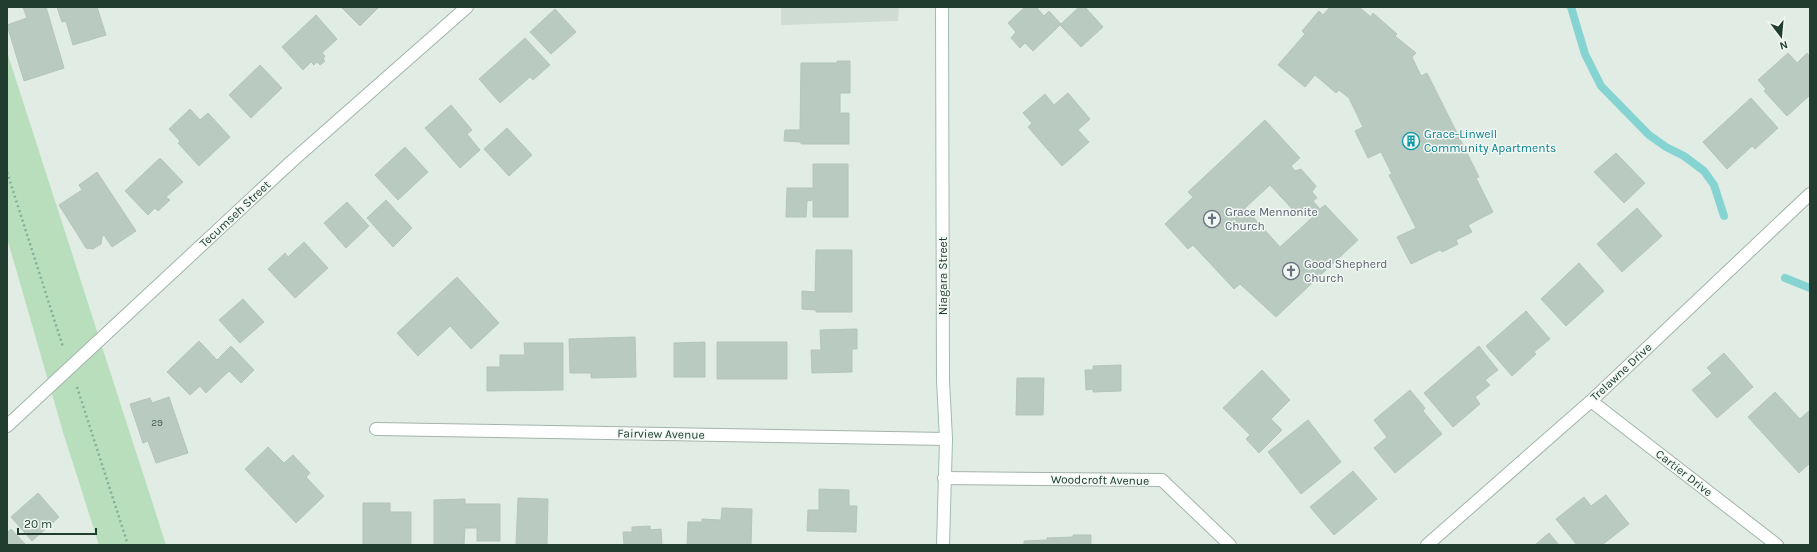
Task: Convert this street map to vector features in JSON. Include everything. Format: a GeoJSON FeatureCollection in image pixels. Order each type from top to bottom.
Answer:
{"type":"FeatureCollection","features":[{"type":"Feature","properties":{"kind":"street","name":"Tecumseh Street"},"geometry":{"type":"LineString","coordinates":[[7,426],[291,162],[468,7]]}},
{"type":"Feature","properties":{"kind":"street","name":"Niagara Street"},"geometry":{"type":"LineString","coordinates":[[942,7],[943,380],[946,439],[943,545]]}},
{"type":"Feature","properties":{"kind":"street","name":"Trelawne Drive"},"geometry":{"type":"LineString","coordinates":[[1427,545],[1591,401],[1810,194]]}},
{"type":"Feature","properties":{"kind":"street","name":"Cartier Drive"},"geometry":{"type":"LineString","coordinates":[[1591,401],[1777,545]]}},
{"type":"Feature","properties":{"kind":"street","name":"Fairview Avenue"},"geometry":{"type":"LineString","coordinates":[[376,429],[946,439]]}},
{"type":"Feature","properties":{"kind":"street","name":"Woodcroft Avenue"},"geometry":{"type":"LineString","coordinates":[[944,478],[1162,480],[1230,545]]}},
{"type":"Feature","properties":{"kind":"path"},"geometry":{"type":"LineString","coordinates":[[7,172],[62,345]]}},
{"type":"Feature","properties":{"kind":"path"},"geometry":{"type":"LineString","coordinates":[[78,390],[128,545]]}},
{"type":"Feature","properties":{"kind":"shaded area"},"geometry":{"type":"Polygon","coordinates":[[[781,7],[899,7],[898,21],[781,25],[781,7]]]}},
{"type":"Feature","properties":{"kind":"green space"},"geometry":{"type":"Polygon","coordinates":[[[7,52],[166,545],[99,545],[63,432],[7,238],[7,52]]]}},
{"type":"Feature","properties":{"kind":"building"},"geometry":{"type":"Polygon","coordinates":[[[23,7],[46,7],[64,68],[24,81],[7,25],[27,18],[23,7]]]}},
{"type":"Feature","properties":{"kind":"building"},"geometry":{"type":"Polygon","coordinates":[[[57,7],[97,7],[106,35],[73,45],[66,21],[62,22],[57,7]]]}},
{"type":"Feature","properties":{"kind":"building"},"geometry":{"type":"Polygon","coordinates":[[[341,7],[379,7],[360,26],[341,7]]]}},
{"type":"Feature","properties":{"kind":"building"},"geometry":{"type":"Polygon","coordinates":[[[1025,7],[1036,7],[1044,16],[1049,11],[1061,24],[1079,7],[1085,7],[1103,27],[1081,47],[1060,25],[1033,51],[1025,43],[1020,48],[1011,38],[1016,32],[1008,23],[1025,7]]]}},
{"type":"Feature","properties":{"kind":"building","name":"Grace-Linwell Community Apartments"},"geometry":{"type":"Polygon","coordinates":[[[1330,7],[1359,7],[1371,17],[1373,13],[1397,34],[1395,36],[1416,53],[1412,57],[1421,76],[1427,73],[1479,177],[1476,178],[1493,212],[1468,225],[1472,232],[1456,240],[1458,244],[1442,252],[1440,250],[1411,264],[1397,237],[1416,228],[1389,175],[1392,174],[1381,152],[1368,158],[1355,131],[1363,127],[1349,98],[1339,90],[1336,93],[1315,75],[1305,87],[1278,65],[1305,34],[1302,31],[1319,11],[1323,15],[1330,7]]]}},
{"type":"Feature","properties":{"kind":"building"},"geometry":{"type":"Polygon","coordinates":[[[555,9],[576,32],[551,54],[530,32],[555,9]]]}},
{"type":"Feature","properties":{"kind":"building"},"geometry":{"type":"Polygon","coordinates":[[[316,15],[337,39],[322,53],[325,56],[323,59],[325,61],[320,65],[317,62],[314,65],[311,62],[303,70],[282,47],[316,15]]]}},
{"type":"Feature","properties":{"kind":"building"},"geometry":{"type":"Polygon","coordinates":[[[525,38],[550,65],[533,80],[530,77],[500,103],[479,79],[525,38]]]}},
{"type":"Feature","properties":{"kind":"building"},"geometry":{"type":"Polygon","coordinates":[[[1788,53],[1797,63],[1807,53],[1810,57],[1810,95],[1787,116],[1764,91],[1766,89],[1758,80],[1788,53]]]}},
{"type":"Feature","properties":{"kind":"building"},"geometry":{"type":"Polygon","coordinates":[[[837,61],[850,61],[850,93],[840,93],[840,113],[849,113],[849,144],[801,144],[801,142],[784,141],[785,130],[800,130],[801,63],[837,63],[837,61]]]}},
{"type":"Feature","properties":{"kind":"building"},"geometry":{"type":"Polygon","coordinates":[[[260,65],[282,88],[251,118],[229,95],[260,65]]]}},
{"type":"Feature","properties":{"kind":"building"},"geometry":{"type":"Polygon","coordinates":[[[1068,93],[1090,119],[1078,130],[1089,142],[1062,166],[1028,127],[1032,123],[1023,113],[1045,94],[1054,105],[1068,93]]]}},
{"type":"Feature","properties":{"kind":"building"},"geometry":{"type":"Polygon","coordinates":[[[1751,98],[1778,128],[1755,149],[1752,146],[1727,169],[1703,142],[1751,98]]]}},
{"type":"Feature","properties":{"kind":"building"},"geometry":{"type":"Polygon","coordinates":[[[451,105],[472,130],[467,134],[480,150],[460,168],[425,128],[451,105]]]}},
{"type":"Feature","properties":{"kind":"building"},"geometry":{"type":"Polygon","coordinates":[[[190,109],[200,120],[208,113],[230,137],[199,166],[178,143],[180,141],[169,129],[190,109]]]}},
{"type":"Feature","properties":{"kind":"building","name":"Grace Mennonite Church"},"geometry":{"type":"Polygon","coordinates":[[[1265,120],[1300,158],[1291,166],[1295,171],[1301,169],[1316,186],[1312,192],[1317,198],[1313,201],[1320,209],[1325,205],[1358,240],[1276,317],[1240,284],[1234,289],[1193,245],[1188,249],[1165,224],[1193,197],[1188,192],[1265,120]],[[1270,185],[1245,208],[1280,247],[1315,215],[1308,206],[1295,212],[1270,185]]]}},
{"type":"Feature","properties":{"kind":"building"},"geometry":{"type":"Polygon","coordinates":[[[507,128],[532,155],[509,176],[484,149],[507,128]]]}},
{"type":"Feature","properties":{"kind":"building"},"geometry":{"type":"Polygon","coordinates":[[[405,147],[428,172],[398,200],[375,175],[405,147]]]}},
{"type":"Feature","properties":{"kind":"building"},"geometry":{"type":"Polygon","coordinates":[[[1616,153],[1645,183],[1624,203],[1594,172],[1616,153]]]}},
{"type":"Feature","properties":{"kind":"building"},"geometry":{"type":"Polygon","coordinates":[[[160,158],[183,182],[166,197],[170,200],[158,211],[155,208],[148,215],[125,191],[160,158]]]}},
{"type":"Feature","properties":{"kind":"building"},"geometry":{"type":"Polygon","coordinates":[[[813,164],[848,164],[848,217],[813,217],[813,200],[807,201],[806,217],[786,217],[787,188],[813,188],[813,164]]]}},
{"type":"Feature","properties":{"kind":"building"},"geometry":{"type":"Polygon","coordinates":[[[97,172],[136,231],[112,247],[104,235],[102,237],[101,244],[93,249],[86,248],[59,205],[82,190],[79,185],[97,172]]]}},
{"type":"Feature","properties":{"kind":"building"},"geometry":{"type":"Polygon","coordinates":[[[386,200],[412,228],[393,247],[367,218],[386,200]]]}},
{"type":"Feature","properties":{"kind":"building"},"geometry":{"type":"Polygon","coordinates":[[[347,202],[369,226],[346,248],[324,223],[347,202]]]}},
{"type":"Feature","properties":{"kind":"building"},"geometry":{"type":"Polygon","coordinates":[[[1637,208],[1662,236],[1622,272],[1597,244],[1637,208]]]}},
{"type":"Feature","properties":{"kind":"building"},"geometry":{"type":"Polygon","coordinates":[[[304,242],[328,268],[295,298],[268,269],[285,253],[288,257],[304,242]]]}},
{"type":"Feature","properties":{"kind":"building"},"geometry":{"type":"Polygon","coordinates":[[[816,250],[852,250],[852,312],[816,312],[816,310],[802,309],[802,291],[815,292],[816,250]]]}},
{"type":"Feature","properties":{"kind":"building"},"geometry":{"type":"Polygon","coordinates":[[[1579,263],[1604,291],[1566,326],[1541,299],[1579,263]]]}},
{"type":"Feature","properties":{"kind":"building"},"geometry":{"type":"Polygon","coordinates":[[[457,277],[499,323],[471,349],[450,326],[418,356],[397,333],[457,277]]]}},
{"type":"Feature","properties":{"kind":"building"},"geometry":{"type":"Polygon","coordinates":[[[243,299],[264,322],[240,343],[219,320],[243,299]]]}},
{"type":"Feature","properties":{"kind":"building"},"geometry":{"type":"Polygon","coordinates":[[[1526,311],[1550,339],[1534,352],[1536,354],[1512,376],[1486,346],[1526,311]]]}},
{"type":"Feature","properties":{"kind":"building"},"geometry":{"type":"Polygon","coordinates":[[[857,329],[857,349],[852,349],[852,372],[812,373],[811,350],[821,350],[820,330],[857,329]]]}},
{"type":"Feature","properties":{"kind":"building"},"geometry":{"type":"Polygon","coordinates":[[[635,337],[636,377],[591,378],[591,373],[570,373],[569,339],[635,337]]]}},
{"type":"Feature","properties":{"kind":"building"},"geometry":{"type":"Polygon","coordinates":[[[199,341],[217,360],[231,346],[254,370],[241,383],[229,371],[206,393],[200,386],[190,395],[167,372],[199,341]]]}},
{"type":"Feature","properties":{"kind":"building"},"geometry":{"type":"Polygon","coordinates":[[[705,342],[705,377],[674,377],[674,343],[705,342]]]}},
{"type":"Feature","properties":{"kind":"building"},"geometry":{"type":"Polygon","coordinates":[[[717,342],[787,342],[787,379],[717,379],[717,342]]]}},
{"type":"Feature","properties":{"kind":"building"},"geometry":{"type":"Polygon","coordinates":[[[524,343],[563,343],[563,390],[487,391],[487,367],[500,367],[500,355],[525,355],[524,343]]]}},
{"type":"Feature","properties":{"kind":"building"},"geometry":{"type":"Polygon","coordinates":[[[1479,346],[1498,370],[1485,380],[1490,385],[1475,397],[1480,404],[1453,427],[1424,393],[1479,346]]]}},
{"type":"Feature","properties":{"kind":"building"},"geometry":{"type":"Polygon","coordinates":[[[1724,353],[1753,387],[1717,418],[1692,390],[1712,373],[1707,368],[1724,353]]]}},
{"type":"Feature","properties":{"kind":"building"},"geometry":{"type":"Polygon","coordinates":[[[1121,365],[1121,391],[1093,392],[1093,389],[1086,390],[1085,370],[1093,370],[1093,366],[1121,365]]]}},
{"type":"Feature","properties":{"kind":"building"},"geometry":{"type":"Polygon","coordinates":[[[1262,370],[1290,400],[1271,419],[1282,430],[1259,453],[1246,439],[1250,435],[1223,408],[1262,370]]]}},
{"type":"Feature","properties":{"kind":"building"},"geometry":{"type":"Polygon","coordinates":[[[1017,378],[1044,378],[1043,415],[1016,415],[1017,378]]]}},
{"type":"Feature","properties":{"kind":"building"},"geometry":{"type":"Polygon","coordinates":[[[1410,390],[1425,408],[1423,411],[1442,434],[1395,473],[1374,448],[1387,437],[1374,420],[1410,390]]]}},
{"type":"Feature","properties":{"kind":"building"},"geometry":{"type":"Polygon","coordinates":[[[1775,392],[1800,419],[1810,410],[1810,463],[1799,473],[1748,417],[1775,392]]]}},
{"type":"Feature","properties":{"kind":"building"},"geometry":{"type":"Polygon","coordinates":[[[169,397],[188,453],[156,463],[148,441],[143,443],[130,404],[150,398],[152,403],[169,397]]]}},
{"type":"Feature","properties":{"kind":"building"},"geometry":{"type":"Polygon","coordinates":[[[1308,420],[1341,462],[1301,494],[1268,452],[1308,420]]]}},
{"type":"Feature","properties":{"kind":"building"},"geometry":{"type":"Polygon","coordinates":[[[268,447],[284,463],[293,455],[310,473],[306,477],[324,496],[296,523],[245,469],[268,447]]]}},
{"type":"Feature","properties":{"kind":"building"},"geometry":{"type":"Polygon","coordinates":[[[1353,471],[1377,499],[1334,535],[1310,507],[1353,471]]]}},
{"type":"Feature","properties":{"kind":"building"},"geometry":{"type":"Polygon","coordinates":[[[819,489],[849,490],[849,506],[857,506],[856,532],[807,531],[808,510],[819,510],[819,489]]]}},
{"type":"Feature","properties":{"kind":"building"},"geometry":{"type":"Polygon","coordinates":[[[38,493],[59,517],[32,541],[11,517],[38,493]]]}},
{"type":"Feature","properties":{"kind":"building"},"geometry":{"type":"Polygon","coordinates":[[[1606,495],[1629,524],[1602,545],[1577,545],[1556,519],[1584,497],[1591,506],[1606,495]]]}},
{"type":"Feature","properties":{"kind":"building"},"geometry":{"type":"Polygon","coordinates":[[[518,498],[548,499],[547,545],[516,545],[518,498]]]}},
{"type":"Feature","properties":{"kind":"building"},"geometry":{"type":"Polygon","coordinates":[[[465,499],[465,504],[500,504],[500,541],[477,541],[477,528],[465,528],[464,545],[434,545],[434,500],[465,499]]]}},
{"type":"Feature","properties":{"kind":"building"},"geometry":{"type":"Polygon","coordinates":[[[363,503],[390,503],[390,512],[411,512],[411,545],[363,545],[363,503]]]}},
{"type":"Feature","properties":{"kind":"building"},"geometry":{"type":"Polygon","coordinates":[[[722,508],[752,509],[751,545],[687,545],[688,522],[702,522],[702,519],[721,520],[722,508]]]}},
{"type":"Feature","properties":{"kind":"building"},"geometry":{"type":"Polygon","coordinates":[[[650,526],[650,530],[661,529],[662,545],[624,545],[623,532],[632,532],[632,527],[650,526]]]}},
{"type":"Feature","properties":{"kind":"building"},"geometry":{"type":"Polygon","coordinates":[[[11,529],[26,545],[7,545],[7,533],[11,529]]]}},
{"type":"Feature","properties":{"kind":"building"},"geometry":{"type":"Polygon","coordinates":[[[1549,533],[1559,545],[1535,545],[1549,533]]]}},
{"type":"Feature","properties":{"kind":"building"},"geometry":{"type":"Polygon","coordinates":[[[1073,535],[1091,535],[1091,545],[1024,545],[1024,541],[1073,537],[1073,535]]]}},
{"type":"Feature","properties":{"kind":"waterway"},"geometry":{"type":"LineString","coordinates":[[1571,7],[1585,54],[1601,86],[1649,135],[1666,147],[1684,156],[1704,171],[1714,185],[1724,216]]}},
{"type":"Feature","properties":{"kind":"waterway"},"geometry":{"type":"LineString","coordinates":[[1785,278],[1810,288]]}},
{"type":"Feature","properties":{"kind":"place","name":"Grace-Linwell Community Apartments"},"geometry":{"type":"Point","coordinates":[1411,141]}},
{"type":"Feature","properties":{"kind":"place","name":"Grace Mennonite Church"},"geometry":{"type":"Point","coordinates":[1212,219]}},
{"type":"Feature","properties":{"kind":"place","name":"Good Shepherd Church"},"geometry":{"type":"Point","coordinates":[1291,271]}}]}
